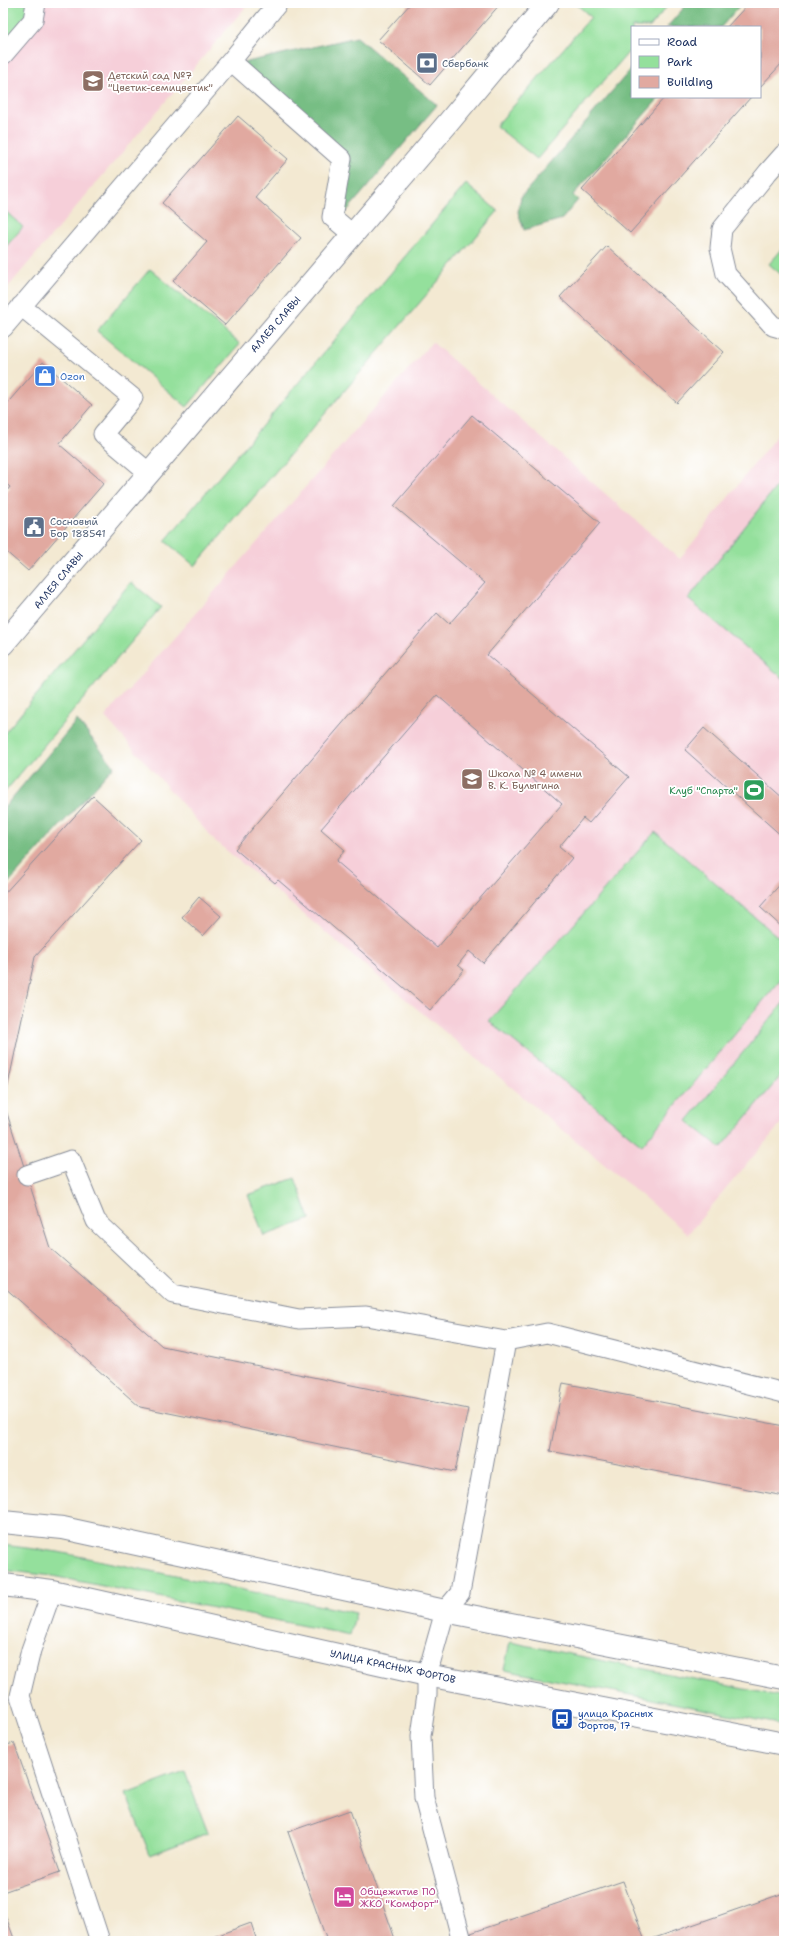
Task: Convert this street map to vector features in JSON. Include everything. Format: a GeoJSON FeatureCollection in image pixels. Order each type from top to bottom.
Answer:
{"type":"FeatureCollection","features":[{"type":"Feature","properties":{"kind":"street","name":"АЛЛЕЯ СЛАВЫ"},"geometry":{"type":"LineString","coordinates":[[3,644],[148,472],[448,123],[548,3]]}},
{"type":"Feature","properties":{"kind":"street"},"geometry":{"type":"LineString","coordinates":[[3,1522],[63,1528],[445,1611],[784,1678]]}},
{"type":"Feature","properties":{"kind":"street","name":"УЛИЦА КРАСНЫХ ФОРТОВ"},"geometry":{"type":"LineString","coordinates":[[3,1585],[52,1592],[427,1675],[784,1744]]}},
{"type":"Feature","properties":{"kind":"lane"},"geometry":{"type":"LineString","coordinates":[[3,55],[33,20],[36,3]]}},
{"type":"Feature","properties":{"kind":"lane"},"geometry":{"type":"LineString","coordinates":[[3,328],[278,3]]}},
{"type":"Feature","properties":{"kind":"lane"},"geometry":{"type":"LineString","coordinates":[[230,61],[342,159],[332,216],[352,234]]}},
{"type":"Feature","properties":{"kind":"lane"},"geometry":{"type":"LineString","coordinates":[[784,154],[722,229],[720,248],[726,274],[773,326],[784,329]]}},
{"type":"Feature","properties":{"kind":"lane"},"geometry":{"type":"LineString","coordinates":[[21,306],[133,398],[103,434],[148,472]]}},
{"type":"Feature","properties":{"kind":"lane"},"geometry":{"type":"LineString","coordinates":[[27,1176],[71,1160],[96,1222],[172,1294],[299,1319],[366,1316],[506,1342],[547,1333],[784,1393]]}},
{"type":"Feature","properties":{"kind":"lane"},"geometry":{"type":"LineString","coordinates":[[462,1941],[424,1798],[421,1736],[427,1694],[427,1675],[445,1611],[460,1593],[506,1342]]}},
{"type":"Feature","properties":{"kind":"lane"},"geometry":{"type":"LineString","coordinates":[[52,1592],[31,1650],[20,1696],[100,1941]]}},
{"type":"Feature","properties":{"kind":"shaded area","name":"Детский сад №7 \"Цветик-семицветик\""},"geometry":{"type":"Polygon","coordinates":[[[3,3],[249,3],[3,293],[3,3]]]}},
{"type":"Feature","properties":{"kind":"shaded area","name":"Школа № 4 имени В. К. Булыгина"},"geometry":{"type":"Polygon","coordinates":[[[432,342],[680,559],[784,426],[784,1120],[688,1234],[214,840],[105,717],[432,342]]]}},
{"type":"Feature","properties":{"kind":"green space"},"geometry":{"type":"Polygon","coordinates":[[[3,3],[33,3],[3,50],[3,3]]]}},
{"type":"Feature","properties":{"kind":"green space"},"geometry":{"type":"Polygon","coordinates":[[[575,3],[670,3],[651,26],[631,26],[631,49],[537,159],[496,126],[591,17],[575,3]]]}},
{"type":"Feature","properties":{"kind":"green space"},"geometry":{"type":"Polygon","coordinates":[[[688,3],[742,3],[722,26],[668,26],[688,3]]]}},
{"type":"Feature","properties":{"kind":"green space"},"geometry":{"type":"Polygon","coordinates":[[[357,37],[437,105],[340,219],[344,158],[238,64],[357,37]]]}},
{"type":"Feature","properties":{"kind":"green space"},"geometry":{"type":"Polygon","coordinates":[[[631,69],[631,98],[659,98],[573,195],[578,200],[562,219],[524,230],[518,212],[521,197],[631,69]]]}},
{"type":"Feature","properties":{"kind":"green space"},"geometry":{"type":"Polygon","coordinates":[[[466,184],[498,211],[195,566],[165,541],[466,184]]]}},
{"type":"Feature","properties":{"kind":"green space"},"geometry":{"type":"Polygon","coordinates":[[[3,209],[23,227],[3,250],[3,209]]]}},
{"type":"Feature","properties":{"kind":"green space"},"geometry":{"type":"Polygon","coordinates":[[[784,247],[784,277],[769,264],[784,247]]]}},
{"type":"Feature","properties":{"kind":"green space"},"geometry":{"type":"Polygon","coordinates":[[[150,269],[240,344],[187,407],[97,331],[150,269]]]}},
{"type":"Feature","properties":{"kind":"green space"},"geometry":{"type":"Polygon","coordinates":[[[784,477],[784,679],[688,599],[784,477]]]}},
{"type":"Feature","properties":{"kind":"green space"},"geometry":{"type":"Polygon","coordinates":[[[131,582],[161,607],[3,794],[3,735],[131,582]]]}},
{"type":"Feature","properties":{"kind":"green space"},"geometry":{"type":"Polygon","coordinates":[[[77,720],[114,766],[3,889],[3,809],[77,720]]]}},
{"type":"Feature","properties":{"kind":"green space"},"geometry":{"type":"Polygon","coordinates":[[[655,832],[784,942],[784,976],[642,1145],[489,1021],[655,832]]]}},
{"type":"Feature","properties":{"kind":"green space"},"geometry":{"type":"Polygon","coordinates":[[[784,1002],[784,1072],[721,1148],[687,1121],[784,1002]]]}},
{"type":"Feature","properties":{"kind":"green space"},"geometry":{"type":"Polygon","coordinates":[[[295,1178],[310,1219],[264,1236],[248,1195],[295,1178]]]}},
{"type":"Feature","properties":{"kind":"green space"},"geometry":{"type":"Polygon","coordinates":[[[3,1545],[58,1552],[356,1613],[350,1635],[52,1576],[3,1570],[3,1545]]]}},
{"type":"Feature","properties":{"kind":"green space"},"geometry":{"type":"Polygon","coordinates":[[[510,1642],[784,1697],[784,1725],[504,1670],[510,1642]]]}},
{"type":"Feature","properties":{"kind":"green space"},"geometry":{"type":"Polygon","coordinates":[[[185,1772],[208,1833],[150,1855],[126,1794],[185,1772]]]}},
{"type":"Feature","properties":{"kind":"building","name":"Сбербанк"},"geometry":{"type":"Polygon","coordinates":[[[411,3],[501,3],[430,85],[378,40],[411,3]]]}},
{"type":"Feature","properties":{"kind":"building"},"geometry":{"type":"Polygon","coordinates":[[[749,3],[784,3],[784,61],[761,86],[761,26],[728,26],[749,3]]]}},
{"type":"Feature","properties":{"kind":"building"},"geometry":{"type":"Polygon","coordinates":[[[664,98],[750,98],[630,233],[582,190],[664,98]]]}},
{"type":"Feature","properties":{"kind":"building"},"geometry":{"type":"Polygon","coordinates":[[[238,116],[288,159],[255,197],[301,238],[225,325],[173,281],[207,242],[162,203],[238,116]]]}},
{"type":"Feature","properties":{"kind":"building"},"geometry":{"type":"Polygon","coordinates":[[[607,246],[724,352],[677,403],[560,297],[607,246]]]}},
{"type":"Feature","properties":{"kind":"building"},"geometry":{"type":"Polygon","coordinates":[[[43,362],[92,405],[59,444],[104,483],[28,571],[3,549],[3,496],[10,487],[3,481],[3,408],[43,362]]]}},
{"type":"Feature","properties":{"kind":"building"},"geometry":{"type":"Polygon","coordinates":[[[472,415],[600,523],[487,655],[629,777],[589,823],[583,818],[559,847],[572,858],[483,963],[469,951],[458,965],[464,970],[430,1010],[278,880],[275,883],[235,849],[437,613],[449,624],[485,583],[394,506],[472,415]],[[437,695],[321,829],[345,850],[336,861],[437,948],[562,804],[437,695]]]}},
{"type":"Feature","properties":{"kind":"building"},"geometry":{"type":"Polygon","coordinates":[[[704,728],[784,799],[784,838],[685,750],[704,728]]]}},
{"type":"Feature","properties":{"kind":"building"},"geometry":{"type":"Polygon","coordinates":[[[93,796],[141,840],[35,957],[4,1104],[50,1248],[162,1346],[468,1409],[455,1472],[140,1407],[3,1286],[3,895],[93,796]]]}},
{"type":"Feature","properties":{"kind":"building"},"geometry":{"type":"Polygon","coordinates":[[[784,880],[784,929],[760,907],[784,880]]]}},
{"type":"Feature","properties":{"kind":"building"},"geometry":{"type":"Polygon","coordinates":[[[199,897],[221,916],[203,936],[182,917],[199,897]]]}},
{"type":"Feature","properties":{"kind":"building"},"geometry":{"type":"Polygon","coordinates":[[[563,1383],[784,1426],[784,1496],[550,1451],[563,1383]]]}},
{"type":"Feature","properties":{"kind":"building"},"geometry":{"type":"Polygon","coordinates":[[[14,1743],[60,1872],[3,1892],[3,1746],[14,1743]]]}},
{"type":"Feature","properties":{"kind":"building"},"geometry":{"type":"Polygon","coordinates":[[[350,1810],[395,1939],[391,1941],[327,1941],[288,1832],[350,1810]]]}},
{"type":"Feature","properties":{"kind":"building"},"geometry":{"type":"Polygon","coordinates":[[[623,1881],[645,1941],[474,1941],[471,1933],[623,1881]]]}},
{"type":"Feature","properties":{"kind":"building"},"geometry":{"type":"Polygon","coordinates":[[[784,1893],[784,1941],[646,1941],[784,1893]]]}},
{"type":"Feature","properties":{"kind":"building"},"geometry":{"type":"Polygon","coordinates":[[[3,1909],[15,1941],[3,1941],[3,1909]]]}},
{"type":"Feature","properties":{"kind":"building"},"geometry":{"type":"Polygon","coordinates":[[[251,1923],[257,1941],[202,1941],[251,1923]]]}},
{"type":"Feature","properties":{"kind":"place","name":"Сбербанк"},"geometry":{"type":"Point","coordinates":[427,63]}},
{"type":"Feature","properties":{"kind":"place","name":"Детский сад №7 \"Цветик-семицветик\""},"geometry":{"type":"Point","coordinates":[93,81]}},
{"type":"Feature","properties":{"kind":"place","name":"Ozon"},"geometry":{"type":"Point","coordinates":[45,376]}},
{"type":"Feature","properties":{"kind":"place","name":"Сосновый Бор 188541"},"geometry":{"type":"Point","coordinates":[34,527]}},
{"type":"Feature","properties":{"kind":"place","name":"Школа № 4 имени В. К. Булыгина"},"geometry":{"type":"Point","coordinates":[472,779]}},
{"type":"Feature","properties":{"kind":"place","name":"Клуб \"Спарта\""},"geometry":{"type":"Point","coordinates":[754,790]}},
{"type":"Feature","properties":{"kind":"place","name":"улица Красных Фортов, 17"},"geometry":{"type":"Point","coordinates":[562,1719]}},
{"type":"Feature","properties":{"kind":"place","name":"Общежитие ПО ЖКО \"Комфорт\""},"geometry":{"type":"Point","coordinates":[344,1897]}}]}
